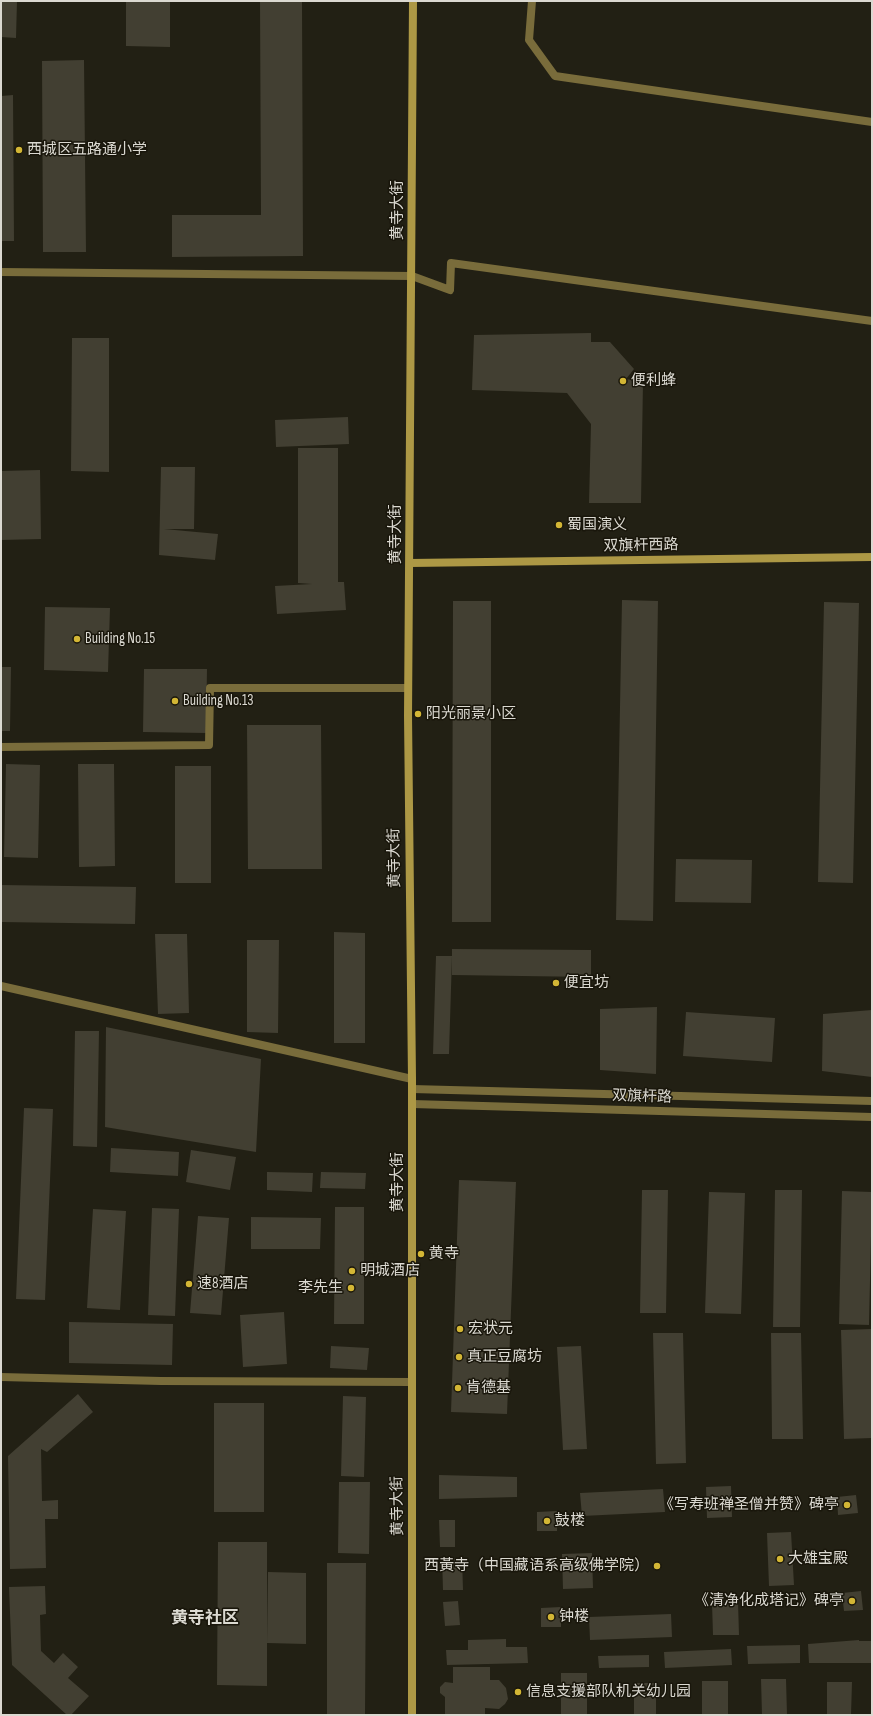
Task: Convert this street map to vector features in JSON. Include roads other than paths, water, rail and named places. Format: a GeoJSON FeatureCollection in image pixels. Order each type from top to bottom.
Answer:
{"type":"FeatureCollection","features":[{"type":"Feature","properties":{"kind":"street","name":"黄寺大街"},"geometry":{"type":"LineString","coordinates":[[412,1715],[412,1079],[408,688],[413,1]]}},
{"type":"Feature","properties":{"kind":"street"},"geometry":{"type":"LineString","coordinates":[[532,1],[529,40],[555,76],[872,122]]}},
{"type":"Feature","properties":{"kind":"street"},"geometry":{"type":"LineString","coordinates":[[1,272],[412,276],[450,290],[451,263],[872,321]]}},
{"type":"Feature","properties":{"kind":"street","name":"双旗杆西路"},"geometry":{"type":"LineString","coordinates":[[410,563],[872,558]]}},
{"type":"Feature","properties":{"kind":"street"},"geometry":{"type":"LineString","coordinates":[[1,746],[208,746],[210,688],[408,688]]}},
{"type":"Feature","properties":{"kind":"street"},"geometry":{"type":"LineString","coordinates":[[1,986],[412,1079]]}},
{"type":"Feature","properties":{"kind":"street"},"geometry":{"type":"LineString","coordinates":[[412,1089],[872,1101]]}},
{"type":"Feature","properties":{"kind":"street","name":"双旗杆路"},"geometry":{"type":"LineString","coordinates":[[412,1104],[872,1117]]}},
{"type":"Feature","properties":{"kind":"street"},"geometry":{"type":"LineString","coordinates":[[1,1377],[161,1381],[412,1382]]}},
{"type":"Feature","properties":{"kind":"place","name":"西城区五路通小学"},"geometry":{"type":"Point","coordinates":[19,150]}},
{"type":"Feature","properties":{"kind":"place","name":"便利蜂"},"geometry":{"type":"Point","coordinates":[623,381]}},
{"type":"Feature","properties":{"kind":"place","name":"蜀国演义"},"geometry":{"type":"Point","coordinates":[559,525]}},
{"type":"Feature","properties":{"kind":"place","name":"Building No.15"},"geometry":{"type":"Point","coordinates":[77,639]}},
{"type":"Feature","properties":{"kind":"place","name":"Building No.13"},"geometry":{"type":"Point","coordinates":[175,701]}},
{"type":"Feature","properties":{"kind":"place","name":"阳光丽景小区"},"geometry":{"type":"Point","coordinates":[418,714]}},
{"type":"Feature","properties":{"kind":"place","name":"便宜坊"},"geometry":{"type":"Point","coordinates":[556,983]}},
{"type":"Feature","properties":{"kind":"place","name":"黄寺"},"geometry":{"type":"Point","coordinates":[421,1254]}},
{"type":"Feature","properties":{"kind":"place","name":"明城酒店"},"geometry":{"type":"Point","coordinates":[352,1271]}},
{"type":"Feature","properties":{"kind":"place","name":"速8酒店"},"geometry":{"type":"Point","coordinates":[189,1284]}},
{"type":"Feature","properties":{"kind":"place","name":"李先生"},"geometry":{"type":"Point","coordinates":[351,1288]}},
{"type":"Feature","properties":{"kind":"place","name":"宏状元"},"geometry":{"type":"Point","coordinates":[460,1329]}},
{"type":"Feature","properties":{"kind":"place","name":"真正豆腐坊"},"geometry":{"type":"Point","coordinates":[459,1357]}},
{"type":"Feature","properties":{"kind":"place","name":"肯德基"},"geometry":{"type":"Point","coordinates":[458,1388]}},
{"type":"Feature","properties":{"kind":"place","name":"《写寿班禅圣僧并赞》碑亭"},"geometry":{"type":"Point","coordinates":[847,1505]}},
{"type":"Feature","properties":{"kind":"place","name":"鼓楼"},"geometry":{"type":"Point","coordinates":[547,1521]}},
{"type":"Feature","properties":{"kind":"place","name":"大雄宝殿"},"geometry":{"type":"Point","coordinates":[780,1559]}},
{"type":"Feature","properties":{"kind":"place","name":"西黃寺（中国藏语系高级佛学院）"},"geometry":{"type":"Point","coordinates":[657,1566]}},
{"type":"Feature","properties":{"kind":"place","name":"《清净化成塔记》碑亭"},"geometry":{"type":"Point","coordinates":[852,1601]}},
{"type":"Feature","properties":{"kind":"place","name":"钟楼"},"geometry":{"type":"Point","coordinates":[551,1617]}},
{"type":"Feature","properties":{"kind":"place","name":"信息支援部队机关幼儿园"},"geometry":{"type":"Point","coordinates":[518,1692]}},
{"type":"Feature","properties":{"kind":"district","name":"黄寺社区"},"geometry":{"type":"Point","coordinates":[205,1619]}}]}
